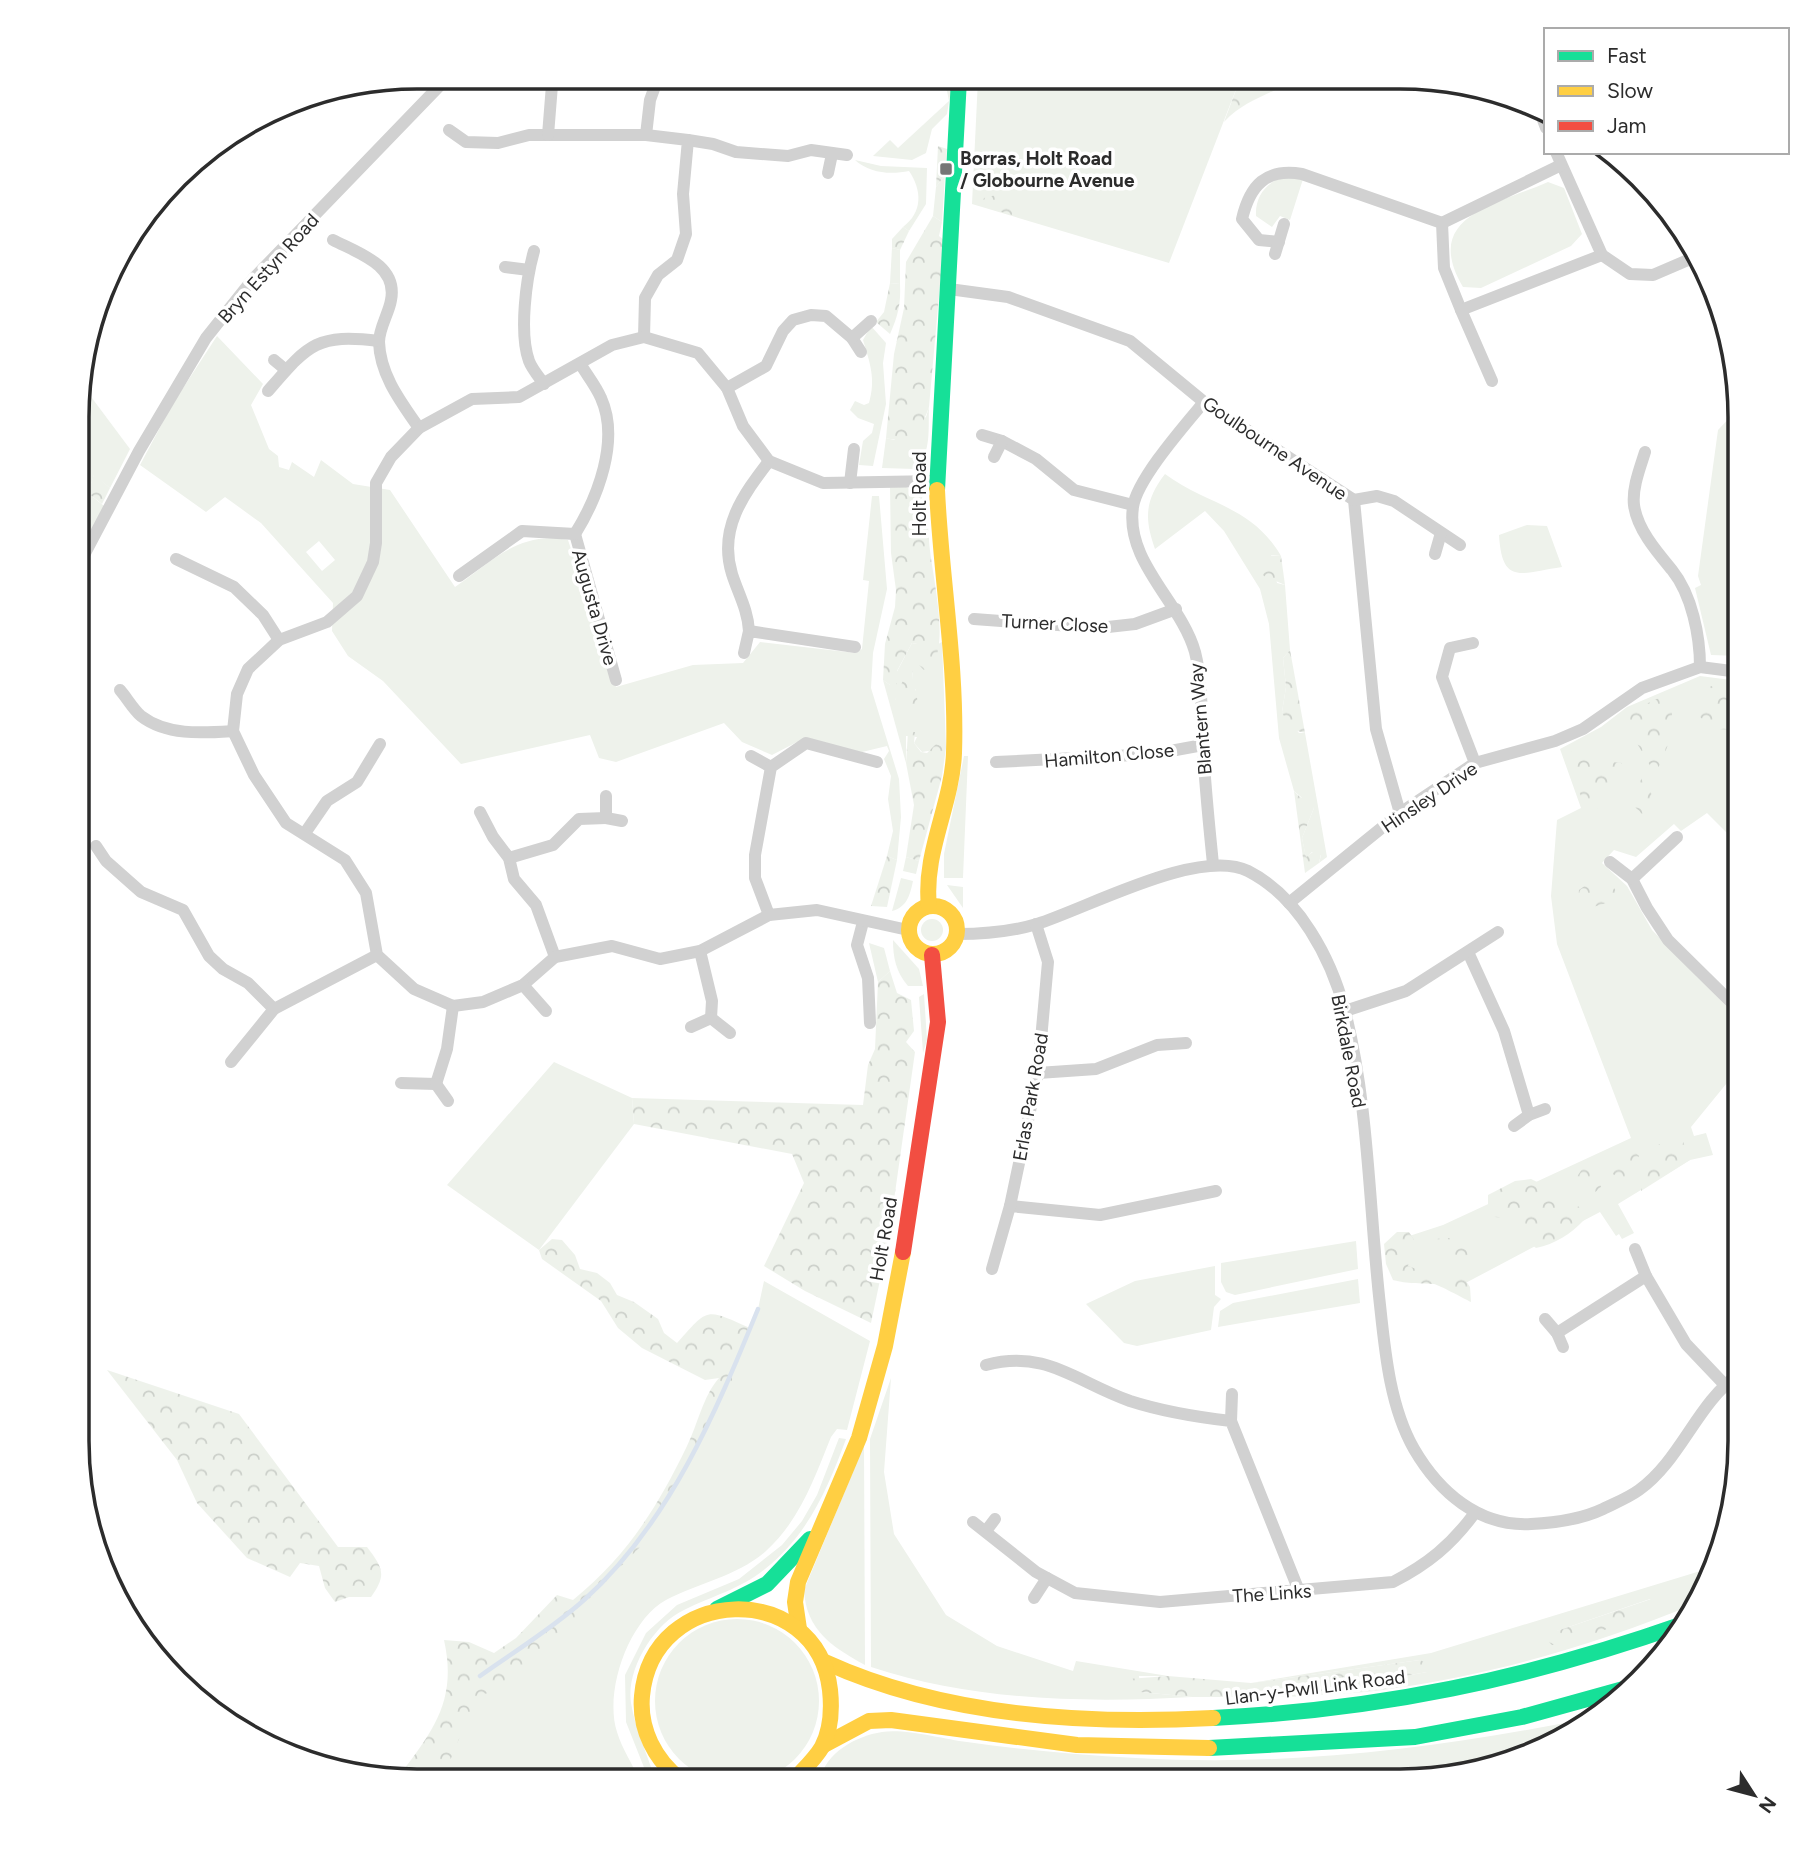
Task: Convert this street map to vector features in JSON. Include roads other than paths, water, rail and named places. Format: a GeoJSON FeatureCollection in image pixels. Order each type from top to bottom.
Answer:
{"type":"FeatureCollection","features":[{"type":"Feature","properties":{"kind":"main road","name":"Holt Road"},"geometry":{"type":"LineString","coordinates":[[929,906],[926,881],[954,757],[954,690],[940,550],[937,481],[960,89]]}},
{"type":"Feature","properties":{"kind":"main road"},"geometry":{"type":"LineString","coordinates":[[929,906],[950,913],[957,934],[951,946],[932,954],[918,950],[908,930],[912,917],[929,906]]}},
{"type":"Feature","properties":{"kind":"main road","name":"Holt Road"},"geometry":{"type":"LineString","coordinates":[[799,1629],[795,1602],[798,1582],[844,1478],[870,1405],[902,1260],[938,1022],[932,954]]}},
{"type":"Feature","properties":{"kind":"main road","name":"Holt Road"},"geometry":{"type":"LineString","coordinates":[[663,1769],[646,1735],[641,1709],[653,1656],[670,1635],[691,1619],[767,1584],[798,1554],[824,1521]]}},
{"type":"Feature","properties":{"kind":"main road"},"geometry":{"type":"LineString","coordinates":[[717,1609],[760,1609],[799,1629],[814,1644],[825,1662],[834,1704],[831,1725],[824,1745],[807,1769]]}},
{"type":"Feature","properties":{"kind":"main road","name":"Llan-y-Pwll Link Road"},"geometry":{"type":"LineString","coordinates":[[825,1662],[859,1679],[889,1689],[976,1708],[1157,1721],[1254,1718],[1441,1692],[1537,1671],[1668,1630]]}},
{"type":"Feature","properties":{"kind":"main road"},"geometry":{"type":"LineString","coordinates":[[824,1745],[869,1721],[891,1720],[1076,1745],[1183,1749],[1416,1738],[1522,1717],[1609,1693]]}},
{"type":"Feature","properties":{"kind":"main road"},"geometry":{"type":"LineString","coordinates":[[659,1759],[669,1769]]}},
{"type":"Feature","properties":{"kind":"street","name":"Bryn Estyn Road"},"geometry":{"type":"LineString","coordinates":[[89,546],[139,451],[206,338],[253,279],[436,89]]}},
{"type":"Feature","properties":{"kind":"street"},"geometry":{"type":"LineString","coordinates":[[548,135],[552,89]]}},
{"type":"Feature","properties":{"kind":"street"},"geometry":{"type":"LineString","coordinates":[[646,135],[654,89]]}},
{"type":"Feature","properties":{"kind":"street"},"geometry":{"type":"LineString","coordinates":[[449,130],[464,146],[498,143],[530,135],[646,135],[746,153],[788,156],[811,150],[847,155]]}},
{"type":"Feature","properties":{"kind":"street"},"geometry":{"type":"LineString","coordinates":[[644,337],[645,298],[658,275],[677,260],[686,233],[683,194],[688,141]]}},
{"type":"Feature","properties":{"kind":"street"},"geometry":{"type":"LineString","coordinates":[[828,173],[832,154]]}},
{"type":"Feature","properties":{"kind":"street"},"geometry":{"type":"LineString","coordinates":[[1284,224],[1277,248],[1259,240],[1242,219],[1247,199],[1261,181],[1280,171],[1302,174],[1442,223],[1558,159],[1602,255],[1630,274],[1653,275],[1688,260]]}},
{"type":"Feature","properties":{"kind":"street"},"geometry":{"type":"LineString","coordinates":[[1442,223],[1444,268],[1492,381]]}},
{"type":"Feature","properties":{"kind":"street"},"geometry":{"type":"LineString","coordinates":[[333,240],[351,257],[381,266],[390,280],[392,297],[379,341],[388,383],[419,428]]}},
{"type":"Feature","properties":{"kind":"street"},"geometry":{"type":"LineString","coordinates":[[534,251],[529,270],[524,319],[529,360],[544,384]]}},
{"type":"Feature","properties":{"kind":"street"},"geometry":{"type":"LineString","coordinates":[[1461,310],[1602,255]]}},
{"type":"Feature","properties":{"kind":"street"},"geometry":{"type":"LineString","coordinates":[[505,267],[529,270]]}},
{"type":"Feature","properties":{"kind":"street","name":"Goulbourne Avenue"},"geometry":{"type":"LineString","coordinates":[[949,289],[1008,297],[1130,341],[1204,402],[1353,500],[1376,729],[1401,813]]}},
{"type":"Feature","properties":{"kind":"street"},"geometry":{"type":"LineString","coordinates":[[727,388],[766,366],[783,331],[793,320],[811,315],[826,316],[852,338],[861,352]]}},
{"type":"Feature","properties":{"kind":"street"},"geometry":{"type":"LineString","coordinates":[[852,338],[871,321]]}},
{"type":"Feature","properties":{"kind":"street"},"geometry":{"type":"LineString","coordinates":[[908,930],[817,910],[769,915],[700,951],[660,959],[612,946],[555,957],[523,985],[483,1002],[453,1006],[414,989],[377,955],[366,893],[345,860],[286,822],[254,775],[233,731],[237,694],[248,669],[279,640],[327,622],[344,610],[356,596],[373,562],[376,542],[376,483],[391,457],[419,428],[472,399],[519,397],[581,365],[612,345],[644,337],[698,354],[727,388],[743,426],[769,461],[823,483],[937,481]]}},
{"type":"Feature","properties":{"kind":"street"},"geometry":{"type":"LineString","coordinates":[[268,391],[312,345],[326,340],[379,341]]}},
{"type":"Feature","properties":{"kind":"street"},"geometry":{"type":"LineString","coordinates":[[274,360],[286,370]]}},
{"type":"Feature","properties":{"kind":"street","name":"Augusta Drive"},"geometry":{"type":"LineString","coordinates":[[581,365],[601,399],[608,429],[604,462],[591,508],[575,534],[616,680]]}},
{"type":"Feature","properties":{"kind":"street"},"geometry":{"type":"LineString","coordinates":[[982,435],[1002,441],[1036,459],[1074,490],[1133,505],[1160,456],[1204,402]]}},
{"type":"Feature","properties":{"kind":"street"},"geometry":{"type":"LineString","coordinates":[[994,457],[1002,441]]}},
{"type":"Feature","properties":{"kind":"street"},"geometry":{"type":"LineString","coordinates":[[850,483],[854,449]]}},
{"type":"Feature","properties":{"kind":"street"},"geometry":{"type":"LineString","coordinates":[[1645,452],[1637,478],[1634,506],[1648,539],[1673,571],[1692,612],[1700,645],[1700,667]]}},
{"type":"Feature","properties":{"kind":"street"},"geometry":{"type":"LineString","coordinates":[[744,653],[749,631],[748,616],[731,571],[729,525],[743,494],[769,461]]}},
{"type":"Feature","properties":{"kind":"street"},"geometry":{"type":"LineString","coordinates":[[1353,500],[1377,496],[1394,501],[1460,545]]}},
{"type":"Feature","properties":{"kind":"street","name":"Blantern Way"},"geometry":{"type":"LineString","coordinates":[[1133,505],[1133,533],[1142,556],[1175,608],[1194,650],[1202,691],[1203,745],[1213,864]]}},
{"type":"Feature","properties":{"kind":"street","name":"Augusta Drive"},"geometry":{"type":"LineString","coordinates":[[459,576],[522,531],[575,534]]}},
{"type":"Feature","properties":{"kind":"street"},"geometry":{"type":"LineString","coordinates":[[1435,554],[1441,533]]}},
{"type":"Feature","properties":{"kind":"street"},"geometry":{"type":"LineString","coordinates":[[176,559],[234,587],[263,615],[279,640]]}},
{"type":"Feature","properties":{"kind":"street","name":"Turner Close"},"geometry":{"type":"LineString","coordinates":[[974,620],[1099,628],[1135,624],[1175,608]]}},
{"type":"Feature","properties":{"kind":"street"},"geometry":{"type":"LineString","coordinates":[[749,631],[855,647]]}},
{"type":"Feature","properties":{"kind":"street"},"geometry":{"type":"LineString","coordinates":[[1473,643],[1450,648],[1442,677],[1475,763]]}},
{"type":"Feature","properties":{"kind":"street","name":"Hinsley Drive"},"geometry":{"type":"LineString","coordinates":[[1289,903],[1401,813],[1475,763],[1583,729],[1642,688],[1700,667],[1728,671]]}},
{"type":"Feature","properties":{"kind":"street"},"geometry":{"type":"LineString","coordinates":[[120,690],[142,716],[165,728],[193,733],[233,731]]}},
{"type":"Feature","properties":{"kind":"street"},"geometry":{"type":"LineString","coordinates":[[769,915],[755,878],[755,855],[771,767],[806,743],[877,762]]}},
{"type":"Feature","properties":{"kind":"street"},"geometry":{"type":"LineString","coordinates":[[305,833],[327,801],[357,782],[380,744]]}},
{"type":"Feature","properties":{"kind":"street","name":"Hamilton Close"},"geometry":{"type":"LineString","coordinates":[[996,762],[1154,754],[1203,745]]}},
{"type":"Feature","properties":{"kind":"street"},"geometry":{"type":"LineString","coordinates":[[751,756],[771,767]]}},
{"type":"Feature","properties":{"kind":"street"},"geometry":{"type":"LineString","coordinates":[[1014,776],[1015,762]]}},
{"type":"Feature","properties":{"kind":"street"},"geometry":{"type":"LineString","coordinates":[[606,796],[606,818]]}},
{"type":"Feature","properties":{"kind":"street"},"geometry":{"type":"LineString","coordinates":[[480,812],[493,837],[509,858],[514,879],[536,905],[555,957]]}},
{"type":"Feature","properties":{"kind":"street"},"geometry":{"type":"LineString","coordinates":[[509,858],[553,845],[579,819],[606,818],[622,821]]}},
{"type":"Feature","properties":{"kind":"street"},"geometry":{"type":"LineString","coordinates":[[1632,879],[1677,837]]}},
{"type":"Feature","properties":{"kind":"street"},"geometry":{"type":"LineString","coordinates":[[96,846],[106,861],[141,892],[183,909],[209,956],[223,969],[248,982],[275,1009]]}},
{"type":"Feature","properties":{"kind":"street"},"geometry":{"type":"LineString","coordinates":[[1609,862],[1632,879],[1668,940],[1728,999]]}},
{"type":"Feature","properties":{"kind":"street","name":"Birkdale Road"},"geometry":{"type":"LineString","coordinates":[[957,934],[991,934],[1036,924],[1185,869],[1213,864],[1245,869],[1289,903],[1312,934],[1330,968],[1345,1011],[1363,1118],[1376,1274],[1384,1343],[1395,1398],[1413,1447],[1437,1481],[1474,1514]]}},
{"type":"Feature","properties":{"kind":"street"},"geometry":{"type":"LineString","coordinates":[[863,922],[857,945],[867,978],[870,1023]]}},
{"type":"Feature","properties":{"kind":"street","name":"Erlas Park Road"},"geometry":{"type":"LineString","coordinates":[[992,1269],[1010,1206],[1038,1073],[1048,962],[1036,924]]}},
{"type":"Feature","properties":{"kind":"street"},"geometry":{"type":"LineString","coordinates":[[1345,1011],[1406,992],[1499,932]]}},
{"type":"Feature","properties":{"kind":"street"},"geometry":{"type":"LineString","coordinates":[[700,951],[712,1001],[711,1018]]}},
{"type":"Feature","properties":{"kind":"street"},"geometry":{"type":"LineString","coordinates":[[1468,952],[1504,1031],[1529,1115]]}},
{"type":"Feature","properties":{"kind":"street"},"geometry":{"type":"LineString","coordinates":[[231,1062],[275,1009],[377,955]]}},
{"type":"Feature","properties":{"kind":"street"},"geometry":{"type":"LineString","coordinates":[[523,985],[545,1012]]}},
{"type":"Feature","properties":{"kind":"street"},"geometry":{"type":"LineString","coordinates":[[436,1084],[447,1049],[453,1006]]}},
{"type":"Feature","properties":{"kind":"street"},"geometry":{"type":"LineString","coordinates":[[691,1027],[711,1018]]}},
{"type":"Feature","properties":{"kind":"street"},"geometry":{"type":"LineString","coordinates":[[711,1018],[730,1033]]}},
{"type":"Feature","properties":{"kind":"street"},"geometry":{"type":"LineString","coordinates":[[1038,1073],[1096,1069],[1157,1045],[1186,1043]]}},
{"type":"Feature","properties":{"kind":"street"},"geometry":{"type":"LineString","coordinates":[[401,1083],[436,1084]]}},
{"type":"Feature","properties":{"kind":"street"},"geometry":{"type":"LineString","coordinates":[[436,1084],[448,1101]]}},
{"type":"Feature","properties":{"kind":"street"},"geometry":{"type":"LineString","coordinates":[[1514,1126],[1529,1115],[1545,1109]]}},
{"type":"Feature","properties":{"kind":"street"},"geometry":{"type":"LineString","coordinates":[[1010,1206],[1100,1215],[1216,1191]]}},
{"type":"Feature","properties":{"kind":"street"},"geometry":{"type":"LineString","coordinates":[[1635,1249],[1646,1276],[1686,1344],[1724,1384]]}},
{"type":"Feature","properties":{"kind":"street"},"geometry":{"type":"LineString","coordinates":[[1557,1333],[1646,1276]]}},
{"type":"Feature","properties":{"kind":"street"},"geometry":{"type":"LineString","coordinates":[[1545,1319],[1557,1333],[1563,1347]]}},
{"type":"Feature","properties":{"kind":"street"},"geometry":{"type":"LineString","coordinates":[[986,1365],[1009,1359],[1040,1361],[1065,1370],[1096,1388],[1175,1415],[1231,1421]]}},
{"type":"Feature","properties":{"kind":"street"},"geometry":{"type":"LineString","coordinates":[[1474,1514],[1509,1525],[1550,1523],[1599,1511],[1640,1489],[1675,1451],[1728,1381]]}},
{"type":"Feature","properties":{"kind":"street"},"geometry":{"type":"LineString","coordinates":[[1232,1394],[1231,1421],[1299,1591]]}},
{"type":"Feature","properties":{"kind":"street","name":"The Links"},"geometry":{"type":"LineString","coordinates":[[973,1522],[1047,1578],[1074,1593],[1160,1602],[1394,1582],[1421,1568],[1452,1543],[1474,1514]]}},
{"type":"Feature","properties":{"kind":"street"},"geometry":{"type":"LineString","coordinates":[[986,1531],[995,1519]]}},
{"type":"Feature","properties":{"kind":"street"},"geometry":{"type":"LineString","coordinates":[[1034,1598],[1047,1578]]}},
{"type":"Feature","properties":{"kind":"waterway"},"geometry":{"type":"LineString","coordinates":[[480,1676],[547,1630],[584,1600],[614,1570],[641,1537],[687,1465],[725,1387],[758,1309]]}},
{"type":"Feature","properties":{"kind":"place","name":"Borras, Holt Road / Globourne Avenue"},"geometry":{"type":"Point","coordinates":[946,169]}}]}
